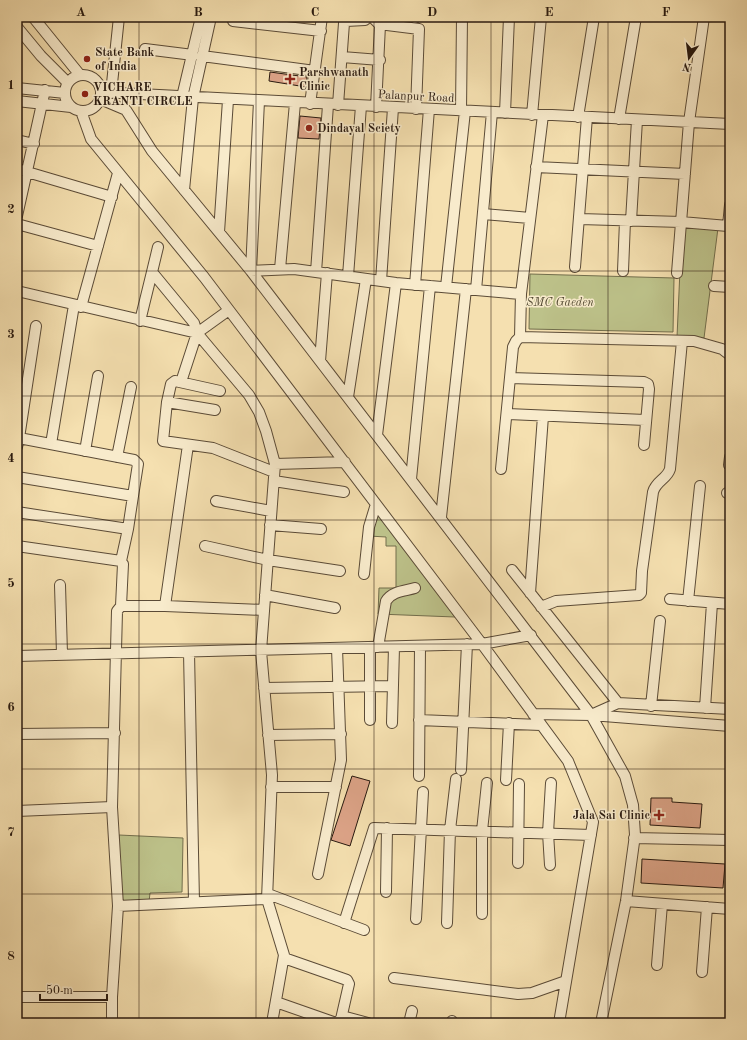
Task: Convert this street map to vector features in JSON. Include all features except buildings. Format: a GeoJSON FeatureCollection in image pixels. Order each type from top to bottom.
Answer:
{"type":"FeatureCollection","features":[{"type":"Feature","properties":{"kind":"street"},"geometry":{"type":"LineString","coordinates":[[33,17],[80,75],[92,78],[96,81],[104,95],[126,110],[152,151],[251,271],[591,715],[625,776],[633,805],[634,838],[626,901],[601,1023]]}},
{"type":"Feature","properties":{"kind":"street"},"geometry":{"type":"LineString","coordinates":[[17,101],[71,107],[81,111],[86,111],[95,107],[104,95],[120,17]]}},
{"type":"Feature","properties":{"kind":"street"},"geometry":{"type":"LineString","coordinates":[[184,190],[201,17]]}},
{"type":"Feature","properties":{"kind":"street"},"geometry":{"type":"LineString","coordinates":[[182,97],[211,17]]}},
{"type":"Feature","properties":{"kind":"street"},"geometry":{"type":"LineString","coordinates":[[310,104],[322,17]]}},
{"type":"Feature","properties":{"kind":"street"},"geometry":{"type":"LineString","coordinates":[[316,272],[333,105],[342,57],[344,23],[346,21],[365,20],[370,17],[379,24],[420,29],[416,109]]}},
{"type":"Feature","properties":{"kind":"street"},"geometry":{"type":"LineString","coordinates":[[446,287],[463,111],[462,17]]}},
{"type":"Feature","properties":{"kind":"street"},"geometry":{"type":"LineString","coordinates":[[505,113],[509,17]]}},
{"type":"Feature","properties":{"kind":"street"},"geometry":{"type":"LineString","coordinates":[[501,469],[513,347],[520,337],[521,294],[536,167],[541,17]]}},
{"type":"Feature","properties":{"kind":"street"},"geometry":{"type":"LineString","coordinates":[[575,268],[583,169],[582,117],[594,17]]}},
{"type":"Feature","properties":{"kind":"street"},"geometry":{"type":"LineString","coordinates":[[619,119],[636,17]]}},
{"type":"Feature","properties":{"kind":"street"},"geometry":{"type":"LineString","coordinates":[[677,273],[690,122],[704,17]]}},
{"type":"Feature","properties":{"kind":"street"},"geometry":{"type":"LineString","coordinates":[[233,20],[321,31]]}},
{"type":"Feature","properties":{"kind":"street"},"geometry":{"type":"LineString","coordinates":[[376,107],[380,60],[379,24]]}},
{"type":"Feature","properties":{"kind":"street"},"geometry":{"type":"LineString","coordinates":[[17,27],[66,88],[68,103],[71,107]]}},
{"type":"Feature","properties":{"kind":"street"},"geometry":{"type":"LineString","coordinates":[[145,49],[315,71]]}},
{"type":"Feature","properties":{"kind":"street"},"geometry":{"type":"LineString","coordinates":[[342,57],[380,60]]}},
{"type":"Feature","properties":{"kind":"street"},"geometry":{"type":"LineString","coordinates":[[17,88],[45,90],[66,88],[80,75]]}},
{"type":"Feature","properties":{"kind":"street"},"geometry":{"type":"LineString","coordinates":[[17,216],[45,90]]}},
{"type":"Feature","properties":{"kind":"street","name":"Palanpur Road"},"geometry":{"type":"LineString","coordinates":[[104,95],[182,97],[730,124]]}},
{"type":"Feature","properties":{"kind":"street"},"geometry":{"type":"LineString","coordinates":[[218,232],[228,100]]}},
{"type":"Feature","properties":{"kind":"street"},"geometry":{"type":"LineString","coordinates":[[251,271],[259,101]]}},
{"type":"Feature","properties":{"kind":"street"},"geometry":{"type":"LineString","coordinates":[[280,269],[295,103]]}},
{"type":"Feature","properties":{"kind":"street"},"geometry":{"type":"LineString","coordinates":[[348,276],[361,106]]}},
{"type":"Feature","properties":{"kind":"street"},"geometry":{"type":"LineString","coordinates":[[381,281],[393,108]]}},
{"type":"Feature","properties":{"kind":"street"},"geometry":{"type":"LineString","coordinates":[[415,285],[429,109]]}},
{"type":"Feature","properties":{"kind":"street"},"geometry":{"type":"LineString","coordinates":[[81,111],[91,140],[229,310],[482,644],[568,761],[593,822],[560,1023]]}},
{"type":"Feature","properties":{"kind":"street"},"geometry":{"type":"LineString","coordinates":[[440,517],[471,289],[483,214],[492,112]]}},
{"type":"Feature","properties":{"kind":"street"},"geometry":{"type":"LineString","coordinates":[[623,271],[634,172],[637,120]]}},
{"type":"Feature","properties":{"kind":"street"},"geometry":{"type":"LineString","coordinates":[[17,140],[34,144]]}},
{"type":"Feature","properties":{"kind":"street"},"geometry":{"type":"LineString","coordinates":[[536,167],[685,174]]}},
{"type":"Feature","properties":{"kind":"street"},"geometry":{"type":"LineString","coordinates":[[17,170],[112,197]]}},
{"type":"Feature","properties":{"kind":"street"},"geometry":{"type":"LineString","coordinates":[[51,444],[77,306],[98,246],[118,172]]}},
{"type":"Feature","properties":{"kind":"street"},"geometry":{"type":"LineString","coordinates":[[580,220],[681,222],[728,226],[730,205]]}},
{"type":"Feature","properties":{"kind":"street"},"geometry":{"type":"LineString","coordinates":[[483,214],[530,218]]}},
{"type":"Feature","properties":{"kind":"street"},"geometry":{"type":"LineString","coordinates":[[17,224],[98,246]]}},
{"type":"Feature","properties":{"kind":"street"},"geometry":{"type":"LineString","coordinates":[[140,321],[158,247]]}},
{"type":"Feature","properties":{"kind":"street"},"geometry":{"type":"LineString","coordinates":[[251,271],[280,269],[316,272],[396,283],[521,294]]}},
{"type":"Feature","properties":{"kind":"street"},"geometry":{"type":"LineString","coordinates":[[152,272],[194,323],[197,333],[249,395],[259,412],[274,472],[261,651],[271,787],[268,896],[284,958],[272,1023]]}},
{"type":"Feature","properties":{"kind":"street"},"geometry":{"type":"LineString","coordinates":[[320,361],[327,273]]}},
{"type":"Feature","properties":{"kind":"street"},"geometry":{"type":"LineString","coordinates":[[348,397],[366,279]]}},
{"type":"Feature","properties":{"kind":"street"},"geometry":{"type":"LineString","coordinates":[[377,435],[396,283]]}},
{"type":"Feature","properties":{"kind":"street"},"geometry":{"type":"LineString","coordinates":[[411,479],[430,286]]}},
{"type":"Feature","properties":{"kind":"street"},"geometry":{"type":"LineString","coordinates":[[714,286],[730,287]]}},
{"type":"Feature","properties":{"kind":"street"},"geometry":{"type":"LineString","coordinates":[[17,291],[140,321],[197,333]]}},
{"type":"Feature","properties":{"kind":"street"},"geometry":{"type":"LineString","coordinates":[[181,382],[197,333],[229,310]]}},
{"type":"Feature","properties":{"kind":"street"},"geometry":{"type":"LineString","coordinates":[[17,546],[121,561],[128,529],[138,464],[136,461],[51,444],[18,441],[36,326]]}},
{"type":"Feature","properties":{"kind":"street"},"geometry":{"type":"LineString","coordinates":[[520,337],[682,340],[708,344],[722,349],[730,355]]}},
{"type":"Feature","properties":{"kind":"street"},"geometry":{"type":"LineString","coordinates":[[541,607],[556,601],[639,595],[653,492],[655,486],[668,475],[670,468],[682,340]]}},
{"type":"Feature","properties":{"kind":"street"},"geometry":{"type":"LineString","coordinates":[[85,451],[98,376]]}},
{"type":"Feature","properties":{"kind":"street"},"geometry":{"type":"LineString","coordinates":[[510,378],[644,382],[648,384],[649,389],[645,420],[644,446]]}},
{"type":"Feature","properties":{"kind":"street"},"geometry":{"type":"LineString","coordinates":[[220,391],[181,382],[172,382],[167,402],[162,441],[213,448],[274,472],[344,492]]}},
{"type":"Feature","properties":{"kind":"street"},"geometry":{"type":"LineString","coordinates":[[117,457],[131,387]]}},
{"type":"Feature","properties":{"kind":"street"},"geometry":{"type":"LineString","coordinates":[[167,402],[215,410]]}},
{"type":"Feature","properties":{"kind":"street"},"geometry":{"type":"LineString","coordinates":[[507,414],[645,420]]}},
{"type":"Feature","properties":{"kind":"street"},"geometry":{"type":"LineString","coordinates":[[530,593],[543,416]]}},
{"type":"Feature","properties":{"kind":"street"},"geometry":{"type":"LineString","coordinates":[[165,606],[188,445]]}},
{"type":"Feature","properties":{"kind":"street"},"geometry":{"type":"LineString","coordinates":[[730,458],[730,465]]}},
{"type":"Feature","properties":{"kind":"street"},"geometry":{"type":"LineString","coordinates":[[274,472],[345,462]]}},
{"type":"Feature","properties":{"kind":"street"},"geometry":{"type":"LineString","coordinates":[[17,477],[132,496]]}},
{"type":"Feature","properties":{"kind":"street"},"geometry":{"type":"LineString","coordinates":[[688,601],[700,486]]}},
{"type":"Feature","properties":{"kind":"street"},"geometry":{"type":"LineString","coordinates":[[216,501],[271,511]]}},
{"type":"Feature","properties":{"kind":"street"},"geometry":{"type":"LineString","coordinates":[[364,574],[369,527],[376,504]]}},
{"type":"Feature","properties":{"kind":"street"},"geometry":{"type":"LineString","coordinates":[[17,512],[128,529]]}},
{"type":"Feature","properties":{"kind":"street"},"geometry":{"type":"LineString","coordinates":[[270,525],[321,529]]}},
{"type":"Feature","properties":{"kind":"street"},"geometry":{"type":"LineString","coordinates":[[205,546],[268,560],[340,571]]}},
{"type":"Feature","properties":{"kind":"street"},"geometry":{"type":"LineString","coordinates":[[112,1023],[112,997],[118,906],[112,807],[117,611],[121,606],[123,564]]}},
{"type":"Feature","properties":{"kind":"street"},"geometry":{"type":"LineString","coordinates":[[512,570],[618,703]]}},
{"type":"Feature","properties":{"kind":"street"},"geometry":{"type":"LineString","coordinates":[[60,585],[62,654]]}},
{"type":"Feature","properties":{"kind":"street"},"geometry":{"type":"LineString","coordinates":[[370,720],[370,687],[374,647],[386,601],[389,596],[394,593],[415,588]]}},
{"type":"Feature","properties":{"kind":"street"},"geometry":{"type":"LineString","coordinates":[[265,595],[335,608]]}},
{"type":"Feature","properties":{"kind":"street"},"geometry":{"type":"LineString","coordinates":[[670,599],[730,604]]}},
{"type":"Feature","properties":{"kind":"street"},"geometry":{"type":"LineString","coordinates":[[705,708],[712,603]]}},
{"type":"Feature","properties":{"kind":"street"},"geometry":{"type":"LineString","coordinates":[[121,606],[165,606],[264,610]]}},
{"type":"Feature","properties":{"kind":"street"},"geometry":{"type":"LineString","coordinates":[[651,706],[660,621]]}},
{"type":"Feature","properties":{"kind":"street"},"geometry":{"type":"LineString","coordinates":[[17,656],[117,652],[261,651],[482,644],[531,635]]}},
{"type":"Feature","properties":{"kind":"street"},"geometry":{"type":"LineString","coordinates":[[447,923],[450,830],[459,775],[464,721],[467,644]]}},
{"type":"Feature","properties":{"kind":"street"},"geometry":{"type":"LineString","coordinates":[[418,776],[420,646]]}},
{"type":"Feature","properties":{"kind":"street"},"geometry":{"type":"LineString","coordinates":[[392,723],[394,647]]}},
{"type":"Feature","properties":{"kind":"street"},"geometry":{"type":"LineString","coordinates":[[318,874],[341,760],[337,648]]}},
{"type":"Feature","properties":{"kind":"street"},"geometry":{"type":"LineString","coordinates":[[189,652],[194,902]]}},
{"type":"Feature","properties":{"kind":"street"},"geometry":{"type":"LineString","coordinates":[[264,688],[393,686]]}},
{"type":"Feature","properties":{"kind":"street"},"geometry":{"type":"LineString","coordinates":[[591,715],[618,703],[651,706],[730,709]]}},
{"type":"Feature","properties":{"kind":"street"},"geometry":{"type":"LineString","coordinates":[[533,714],[591,715],[730,726]]}},
{"type":"Feature","properties":{"kind":"street"},"geometry":{"type":"LineString","coordinates":[[419,720],[541,725]]}},
{"type":"Feature","properties":{"kind":"street"},"geometry":{"type":"LineString","coordinates":[[506,780],[509,723]]}},
{"type":"Feature","properties":{"kind":"street"},"geometry":{"type":"LineString","coordinates":[[17,734],[115,732]]}},
{"type":"Feature","properties":{"kind":"street"},"geometry":{"type":"LineString","coordinates":[[268,734],[341,734]]}},
{"type":"Feature","properties":{"kind":"street"},"geometry":{"type":"LineString","coordinates":[[482,914],[482,831],[487,783]]}},
{"type":"Feature","properties":{"kind":"street"},"geometry":{"type":"LineString","coordinates":[[550,865],[548,833],[551,783]]}},
{"type":"Feature","properties":{"kind":"street"},"geometry":{"type":"LineString","coordinates":[[518,863],[517,832],[519,784]]}},
{"type":"Feature","properties":{"kind":"street"},"geometry":{"type":"LineString","coordinates":[[271,787],[336,787]]}},
{"type":"Feature","properties":{"kind":"street"},"geometry":{"type":"LineString","coordinates":[[416,919],[423,792]]}},
{"type":"Feature","properties":{"kind":"street"},"geometry":{"type":"LineString","coordinates":[[17,811],[112,807]]}},
{"type":"Feature","properties":{"kind":"street"},"geometry":{"type":"LineString","coordinates":[[344,922],[372,830],[376,827],[591,835]]}},
{"type":"Feature","properties":{"kind":"street"},"geometry":{"type":"LineString","coordinates":[[386,828],[386,892]]}},
{"type":"Feature","properties":{"kind":"street"},"geometry":{"type":"LineString","coordinates":[[634,838],[730,840]]}},
{"type":"Feature","properties":{"kind":"street"},"geometry":{"type":"LineString","coordinates":[[118,906],[268,896],[364,930]]}},
{"type":"Feature","properties":{"kind":"street"},"geometry":{"type":"LineString","coordinates":[[626,901],[730,909]]}},
{"type":"Feature","properties":{"kind":"street"},"geometry":{"type":"LineString","coordinates":[[656,965],[662,904]]}},
{"type":"Feature","properties":{"kind":"street"},"geometry":{"type":"LineString","coordinates":[[702,972],[707,907]]}},
{"type":"Feature","properties":{"kind":"street"},"geometry":{"type":"LineString","coordinates":[[276,1002],[336,1023],[340,1022],[342,1016],[349,984],[347,980],[284,958]]}},
{"type":"Feature","properties":{"kind":"street"},"geometry":{"type":"LineString","coordinates":[[394,978],[522,994],[532,993],[566,981]]}},
{"type":"Feature","properties":{"kind":"street"},"geometry":{"type":"LineString","coordinates":[[17,998],[112,997]]}},
{"type":"Feature","properties":{"kind":"street"},"geometry":{"type":"LineString","coordinates":[[409,1023],[412,1011]]}},
{"type":"Feature","properties":{"kind":"street"},"geometry":{"type":"LineString","coordinates":[[342,1016],[368,1023]]}},
{"type":"Feature","properties":{"kind":"green space"},"geometry":{"type":"Polygon","coordinates":[[[682,225],[718,228],[704,338],[677,337],[682,225]]]}},
{"type":"Feature","properties":{"kind":"green space","name":"SMC Gaeden"},"geometry":{"type":"Polygon","coordinates":[[[530,274],[674,278],[673,332],[529,329],[530,274]]]}},
{"type":"Feature","properties":{"kind":"green space"},"geometry":{"type":"Polygon","coordinates":[[[376,508],[455,617],[378,614],[379,588],[396,588],[396,546],[386,546],[386,537],[369,536],[376,508]]]}},
{"type":"Feature","properties":{"kind":"green space"},"geometry":{"type":"Polygon","coordinates":[[[119,835],[183,838],[182,892],[150,893],[149,902],[120,904],[119,835]]]}},
{"type":"Feature","properties":{"kind":"place","name":"State Bank of India"},"geometry":{"type":"Point","coordinates":[87,59]}},
{"type":"Feature","properties":{"kind":"place","name":"Parshwanath Clinic"},"geometry":{"type":"Point","coordinates":[290,79]}},
{"type":"Feature","properties":{"kind":"place","name":"VICHARE KRANTI CIRCLE"},"geometry":{"type":"Point","coordinates":[85,94]}},
{"type":"Feature","properties":{"kind":"place","name":"Dindayal Sciety"},"geometry":{"type":"Point","coordinates":[309,128]}},
{"type":"Feature","properties":{"kind":"place","name":"Jala Sai Clinic"},"geometry":{"type":"Point","coordinates":[659,815]}}]}
